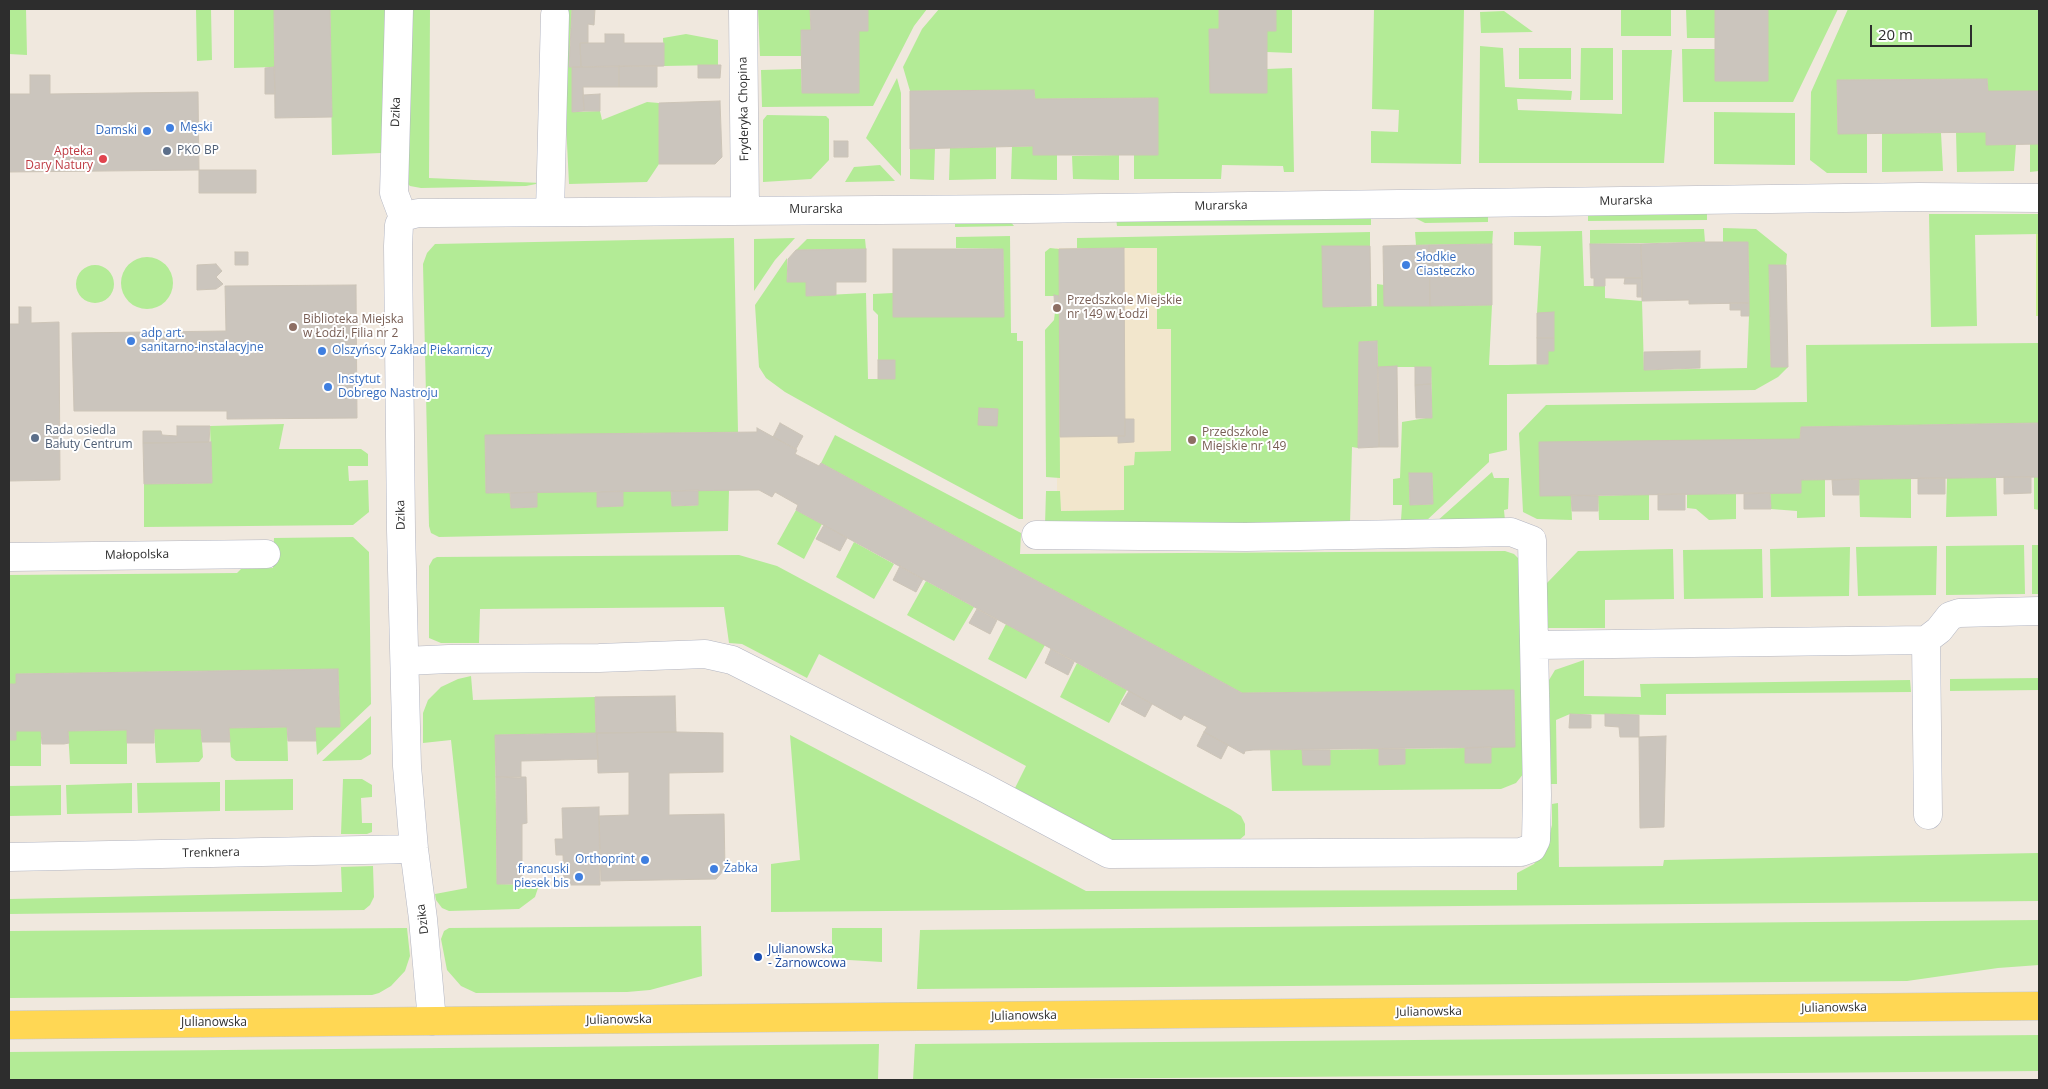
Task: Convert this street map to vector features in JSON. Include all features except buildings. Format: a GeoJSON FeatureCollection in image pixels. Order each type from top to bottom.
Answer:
{"type":"FeatureCollection","features":[{"type":"Feature","properties":{"kind":"main road","name":"Julianowska"},"geometry":{"type":"LineString","coordinates":[[9,1025],[2039,1006]]}},
{"type":"Feature","properties":{"kind":"street","name":"Dzika"},"geometry":{"type":"LineString","coordinates":[[399,9],[394,193],[403,217],[400,225],[398,246],[407,766],[432,1021]]}},
{"type":"Feature","properties":{"kind":"street","name":"Fryderyka Chopina"},"geometry":{"type":"LineString","coordinates":[[743,9],[745,210]]}},
{"type":"Feature","properties":{"kind":"street"},"geometry":{"type":"LineString","coordinates":[[550,212],[555,15]]}},
{"type":"Feature","properties":{"kind":"street","name":"Murarska"},"geometry":{"type":"LineString","coordinates":[[403,217],[418,213],[1027,209],[1900,197],[2039,198]]}},
{"type":"Feature","properties":{"kind":"street"},"geometry":{"type":"LineString","coordinates":[[405,661],[599,658],[706,654],[732,660],[983,787],[1109,854],[1521,852],[1532,848],[1536,840],[1536,645],[1532,540],[1511,532],[1246,537],[1036,535]]}},
{"type":"Feature","properties":{"kind":"street","name":"Małopolska"},"geometry":{"type":"LineString","coordinates":[[9,557],[266,554]]}},
{"type":"Feature","properties":{"kind":"street"},"geometry":{"type":"LineString","coordinates":[[1536,645],[1926,640],[1950,616],[1959,613],[2039,611]]}},
{"type":"Feature","properties":{"kind":"street"},"geometry":{"type":"LineString","coordinates":[[1926,640],[1928,816]]}},
{"type":"Feature","properties":{"kind":"street","name":"Trenknera"},"geometry":{"type":"LineString","coordinates":[[9,856],[414,849]]}},
{"type":"Feature","properties":{"kind":"shaded area","name":"Przedszkole Miejskie nr 149"},"geometry":{"type":"Polygon","coordinates":[[[1322,246],[1328,508],[1057,511],[1057,372],[1054,295],[1056,295],[1056,248],[1322,246]]]}},
{"type":"Feature","properties":{"kind":"green space"},"geometry":{"type":"Polygon","coordinates":[[[9,9],[26,9],[27,55],[9,54],[9,9]]]}},
{"type":"Feature","properties":{"kind":"green space"},"geometry":{"type":"Polygon","coordinates":[[[196,9],[211,9],[212,60],[197,61],[196,9]]]}},
{"type":"Feature","properties":{"kind":"green space"},"geometry":{"type":"Polygon","coordinates":[[[234,9],[274,9],[274,67],[234,68],[234,9]]]}},
{"type":"Feature","properties":{"kind":"green space"},"geometry":{"type":"Polygon","coordinates":[[[330,9],[390,9],[383,94],[381,153],[332,155],[330,9]]]}},
{"type":"Feature","properties":{"kind":"green space"},"geometry":{"type":"Polygon","coordinates":[[[408,9],[430,9],[429,178],[541,183],[526,186],[421,188],[410,186],[405,181],[408,9]]]}},
{"type":"Feature","properties":{"kind":"green space"},"geometry":{"type":"Polygon","coordinates":[[[565,9],[572,9],[569,67],[572,67],[572,112],[600,111],[602,120],[647,102],[659,103],[659,164],[647,182],[569,184],[566,123],[565,9]]]}},
{"type":"Feature","properties":{"kind":"green space"},"geometry":{"type":"Polygon","coordinates":[[[758,9],[810,9],[811,30],[801,30],[801,56],[760,56],[758,9]]]}},
{"type":"Feature","properties":{"kind":"green space"},"geometry":{"type":"Polygon","coordinates":[[[868,9],[927,9],[914,26],[873,106],[762,107],[761,70],[801,69],[802,93],[859,93],[859,31],[868,30],[868,9]]]}},
{"type":"Feature","properties":{"kind":"green space"},"geometry":{"type":"Polygon","coordinates":[[[939,9],[1219,9],[1219,29],[1210,29],[1267,69],[1292,68],[1294,172],[1284,172],[1283,166],[1222,165],[1221,179],[1134,179],[1134,155],[1158,155],[1158,98],[1035,99],[1034,90],[910,91],[903,67],[922,29],[939,9]]]}},
{"type":"Feature","properties":{"kind":"green space"},"geometry":{"type":"Polygon","coordinates":[[[1276,9],[1292,9],[1292,53],[1267,52],[1267,31],[1276,31],[1276,9]]]}},
{"type":"Feature","properties":{"kind":"green space"},"geometry":{"type":"Polygon","coordinates":[[[1374,9],[1464,9],[1461,164],[1371,163],[1371,131],[1398,132],[1399,110],[1372,109],[1374,9]]]}},
{"type":"Feature","properties":{"kind":"green space"},"geometry":{"type":"Polygon","coordinates":[[[1621,9],[1671,9],[1671,36],[1621,36],[1621,9]]]}},
{"type":"Feature","properties":{"kind":"green space"},"geometry":{"type":"Polygon","coordinates":[[[1686,9],[1715,9],[1715,38],[1687,38],[1686,9]]]}},
{"type":"Feature","properties":{"kind":"green space"},"geometry":{"type":"Polygon","coordinates":[[[1768,9],[1838,9],[1793,102],[1683,102],[1682,49],[1715,49],[1715,81],[1768,81],[1768,9]]]}},
{"type":"Feature","properties":{"kind":"green space"},"geometry":{"type":"Polygon","coordinates":[[[1848,9],[2039,9],[2039,91],[1988,91],[1987,79],[1837,80],[1838,133],[1867,133],[1867,173],[1827,173],[1810,160],[1811,92],[1848,9]]]}},
{"type":"Feature","properties":{"kind":"green space"},"geometry":{"type":"Polygon","coordinates":[[[1504,11],[1533,32],[1481,33],[1480,12],[1504,11]]]}},
{"type":"Feature","properties":{"kind":"green space"},"geometry":{"type":"Polygon","coordinates":[[[686,34],[718,40],[718,65],[664,66],[663,38],[686,34]]]}},
{"type":"Feature","properties":{"kind":"green space"},"geometry":{"type":"Polygon","coordinates":[[[1480,46],[1503,48],[1505,87],[1572,91],[1571,100],[1517,99],[1518,110],[1622,114],[1622,50],[1672,50],[1664,163],[1479,163],[1480,46]]]}},
{"type":"Feature","properties":{"kind":"green space"},"geometry":{"type":"Polygon","coordinates":[[[1519,48],[1571,48],[1571,79],[1519,79],[1519,48]]]}},
{"type":"Feature","properties":{"kind":"green space"},"geometry":{"type":"Polygon","coordinates":[[[1581,48],[1613,48],[1613,100],[1580,100],[1581,48]]]}},
{"type":"Feature","properties":{"kind":"green space"},"geometry":{"type":"Polygon","coordinates":[[[897,78],[901,93],[901,176],[866,138],[897,78]]]}},
{"type":"Feature","properties":{"kind":"green space"},"geometry":{"type":"Polygon","coordinates":[[[1714,112],[1795,113],[1795,165],[1714,164],[1714,112]]]}},
{"type":"Feature","properties":{"kind":"green space"},"geometry":{"type":"Polygon","coordinates":[[[767,115],[826,116],[829,119],[829,160],[811,179],[763,182],[763,120],[767,115]]]}},
{"type":"Feature","properties":{"kind":"green space"},"geometry":{"type":"Polygon","coordinates":[[[1956,132],[1986,132],[1986,145],[2016,144],[2014,171],[1957,172],[1956,132]]]}},
{"type":"Feature","properties":{"kind":"green space"},"geometry":{"type":"Polygon","coordinates":[[[1882,133],[1941,133],[1943,171],[1882,172],[1882,133]]]}},
{"type":"Feature","properties":{"kind":"green space"},"geometry":{"type":"Polygon","coordinates":[[[2030,144],[2039,144],[2039,171],[2030,172],[2030,144]]]}},
{"type":"Feature","properties":{"kind":"green space"},"geometry":{"type":"Polygon","coordinates":[[[1033,146],[1034,155],[1057,155],[1057,180],[1011,179],[1012,147],[1033,146]]]}},
{"type":"Feature","properties":{"kind":"green space"},"geometry":{"type":"Polygon","coordinates":[[[996,147],[996,179],[949,180],[950,148],[996,147]]]}},
{"type":"Feature","properties":{"kind":"green space"},"geometry":{"type":"Polygon","coordinates":[[[935,148],[934,180],[910,179],[910,149],[935,148]]]}},
{"type":"Feature","properties":{"kind":"green space"},"geometry":{"type":"Polygon","coordinates":[[[1119,155],[1119,180],[1073,179],[1072,156],[1119,155]]]}},
{"type":"Feature","properties":{"kind":"green space"},"geometry":{"type":"Polygon","coordinates":[[[880,165],[895,181],[845,182],[854,167],[880,165]]]}},
{"type":"Feature","properties":{"kind":"green space"},"geometry":{"type":"Polygon","coordinates":[[[1707,214],[1707,220],[1588,221],[1588,215],[1707,214]]]}},
{"type":"Feature","properties":{"kind":"green space"},"geometry":{"type":"Polygon","coordinates":[[[1929,214],[2039,214],[2039,234],[1975,235],[1977,326],[1931,327],[1929,214]]]}},
{"type":"Feature","properties":{"kind":"green space"},"geometry":{"type":"Polygon","coordinates":[[[1488,216],[1488,222],[1425,223],[1413,217],[1488,216]]]}},
{"type":"Feature","properties":{"kind":"green space"},"geometry":{"type":"Polygon","coordinates":[[[1371,217],[1371,225],[1117,226],[1116,218],[1371,217]]]}},
{"type":"Feature","properties":{"kind":"green space"},"geometry":{"type":"Polygon","coordinates":[[[955,220],[1009,220],[1014,226],[955,227],[955,220]]]}},
{"type":"Feature","properties":{"kind":"green space"},"geometry":{"type":"Polygon","coordinates":[[[1723,228],[1756,229],[1787,254],[1786,265],[1769,265],[1771,367],[1788,367],[1778,377],[1755,390],[1507,394],[1507,450],[1489,454],[1489,462],[1426,521],[1401,520],[1402,505],[1393,505],[1393,479],[1400,478],[1402,422],[1432,417],[1431,367],[1378,367],[1377,341],[1360,342],[1358,448],[1352,447],[1350,524],[1328,522],[1045,525],[1046,491],[1060,491],[1061,511],[1124,510],[1124,466],[1134,465],[1135,452],[1171,451],[1171,329],[1157,329],[1157,248],[1077,248],[1077,238],[1370,232],[1370,246],[1324,307],[1377,306],[1377,284],[1384,285],[1385,306],[1492,305],[1489,365],[1508,365],[1547,364],[1548,351],[1554,351],[1554,313],[1537,313],[1541,246],[1514,245],[1514,232],[1582,231],[1584,286],[1605,286],[1605,298],[1642,301],[1644,370],[1747,368],[1749,316],[1748,243],[1723,243],[1723,228]],[[1432,473],[1409,474],[1410,505],[1433,504],[1432,473]]]}},
{"type":"Feature","properties":{"kind":"green space"},"geometry":{"type":"Polygon","coordinates":[[[1704,229],[1705,242],[1590,244],[1590,230],[1704,229]]]}},
{"type":"Feature","properties":{"kind":"green space"},"geometry":{"type":"Polygon","coordinates":[[[1493,231],[1492,246],[1491,244],[1416,245],[1415,232],[1493,231]]]}},
{"type":"Feature","properties":{"kind":"green space"},"geometry":{"type":"Polygon","coordinates":[[[2036,234],[2039,234],[2039,316],[2036,316],[2036,234]]]}},
{"type":"Feature","properties":{"kind":"green space"},"geometry":{"type":"Polygon","coordinates":[[[1010,236],[1011,333],[1017,333],[1017,341],[1023,341],[1023,519],[1019,519],[853,430],[785,392],[766,378],[759,367],[755,305],[787,258],[787,282],[806,282],[807,296],[866,293],[868,379],[894,379],[895,360],[878,360],[878,315],[873,310],[873,294],[893,293],[894,317],[1004,317],[1003,249],[956,248],[956,237],[1010,236]]]}},
{"type":"Feature","properties":{"kind":"green space"},"geometry":{"type":"Polygon","coordinates":[[[734,238],[738,432],[485,436],[486,493],[510,493],[511,508],[537,507],[537,492],[597,492],[597,507],[623,506],[623,491],[671,491],[672,506],[684,506],[698,505],[698,490],[729,490],[728,531],[439,537],[431,533],[429,526],[423,264],[427,253],[435,244],[734,238]]]}},
{"type":"Feature","properties":{"kind":"green space"},"geometry":{"type":"Polygon","coordinates":[[[795,238],[775,260],[754,291],[754,239],[795,238]]]}},
{"type":"Feature","properties":{"kind":"green space"},"geometry":{"type":"Polygon","coordinates":[[[807,239],[865,239],[866,249],[796,250],[807,239]]]}},
{"type":"Feature","properties":{"kind":"green space"},"geometry":{"type":"Polygon","coordinates":[[[1050,248],[1059,249],[1059,296],[1045,296],[1045,252],[1050,248]]]}},
{"type":"Feature","properties":{"kind":"green space"},"geometry":{"type":"Polygon","coordinates":[[[142,257],[152,257],[162,261],[169,268],[173,283],[169,298],[162,305],[152,309],[142,309],[132,305],[125,298],[121,288],[121,278],[125,268],[132,261],[142,257]]]}},
{"type":"Feature","properties":{"kind":"green space"},"geometry":{"type":"Polygon","coordinates":[[[95,265],[108,271],[114,284],[108,297],[95,303],[82,297],[76,284],[82,271],[95,265]]]}},
{"type":"Feature","properties":{"kind":"green space"},"geometry":{"type":"Polygon","coordinates":[[[1055,312],[1059,312],[1060,478],[1046,477],[1045,330],[1054,320],[1055,312]]]}},
{"type":"Feature","properties":{"kind":"green space"},"geometry":{"type":"Polygon","coordinates":[[[2039,343],[2039,423],[1801,427],[1800,439],[1571,495],[1572,520],[1537,519],[1523,512],[1519,433],[1546,405],[1807,402],[1806,345],[2039,343]]]}},
{"type":"Feature","properties":{"kind":"green space"},"geometry":{"type":"Polygon","coordinates":[[[284,424],[279,449],[361,449],[368,454],[368,466],[348,466],[349,481],[368,480],[369,512],[353,525],[144,527],[144,484],[212,483],[210,426],[284,424]]]}},
{"type":"Feature","properties":{"kind":"green space"},"geometry":{"type":"Polygon","coordinates":[[[835,435],[1021,533],[1020,554],[1505,551],[1514,554],[1522,562],[1524,773],[1516,783],[1501,789],[1272,791],[1270,750],[1302,750],[1304,765],[1330,765],[1330,750],[1379,749],[1379,765],[1405,764],[1405,749],[1465,748],[1465,763],[1490,763],[1491,747],[1515,747],[1514,691],[1242,693],[821,463],[835,435]]]}},
{"type":"Feature","properties":{"kind":"green space"},"geometry":{"type":"Polygon","coordinates":[[[1492,472],[1494,478],[1509,478],[1508,509],[1504,510],[1505,521],[1436,522],[1492,472]]]}},
{"type":"Feature","properties":{"kind":"green space"},"geometry":{"type":"Polygon","coordinates":[[[1996,477],[1997,516],[1946,517],[1947,478],[1996,477]]]}},
{"type":"Feature","properties":{"kind":"green space"},"geometry":{"type":"Polygon","coordinates":[[[2034,477],[2039,477],[2039,510],[2034,509],[2034,477]]]}},
{"type":"Feature","properties":{"kind":"green space"},"geometry":{"type":"Polygon","coordinates":[[[1911,478],[1911,518],[1860,517],[1859,479],[1911,478]]]}},
{"type":"Feature","properties":{"kind":"green space"},"geometry":{"type":"Polygon","coordinates":[[[1825,479],[1825,517],[1797,518],[1797,511],[1771,509],[1770,493],[1801,493],[1801,480],[1825,479]]]}},
{"type":"Feature","properties":{"kind":"green space"},"geometry":{"type":"Polygon","coordinates":[[[1649,494],[1649,520],[1599,520],[1598,496],[1649,494]]]}},
{"type":"Feature","properties":{"kind":"green space"},"geometry":{"type":"Polygon","coordinates":[[[1687,494],[1736,494],[1736,519],[1709,520],[1696,509],[1687,508],[1687,494]]]}},
{"type":"Feature","properties":{"kind":"green space"},"geometry":{"type":"Polygon","coordinates":[[[796,510],[822,524],[804,559],[777,544],[796,510]]]}},
{"type":"Feature","properties":{"kind":"green space"},"geometry":{"type":"Polygon","coordinates":[[[353,537],[369,552],[371,704],[317,755],[315,727],[340,727],[338,669],[16,674],[16,684],[9,684],[9,575],[237,573],[241,569],[273,568],[274,538],[353,537]]]}},
{"type":"Feature","properties":{"kind":"green space"},"geometry":{"type":"Polygon","coordinates":[[[854,542],[894,564],[874,599],[836,577],[854,542]]]}},
{"type":"Feature","properties":{"kind":"green space"},"geometry":{"type":"Polygon","coordinates":[[[2024,545],[2025,594],[1946,595],[1946,546],[2024,545]]]}},
{"type":"Feature","properties":{"kind":"green space"},"geometry":{"type":"Polygon","coordinates":[[[2032,545],[2039,545],[2039,594],[2032,594],[2032,545]]]}},
{"type":"Feature","properties":{"kind":"green space"},"geometry":{"type":"Polygon","coordinates":[[[1937,546],[1936,595],[1858,596],[1856,547],[1937,546]]]}},
{"type":"Feature","properties":{"kind":"green space"},"geometry":{"type":"Polygon","coordinates":[[[1850,547],[1849,596],[1771,597],[1770,549],[1850,547]]]}},
{"type":"Feature","properties":{"kind":"green space"},"geometry":{"type":"Polygon","coordinates":[[[1673,549],[1674,599],[1605,600],[1605,628],[1546,628],[1546,584],[1578,551],[1673,549]]]}},
{"type":"Feature","properties":{"kind":"green space"},"geometry":{"type":"Polygon","coordinates":[[[1762,549],[1763,598],[1684,599],[1683,550],[1762,549]]]}},
{"type":"Feature","properties":{"kind":"green space"},"geometry":{"type":"Polygon","coordinates":[[[739,555],[777,566],[1230,809],[1241,816],[1245,824],[1245,835],[1238,841],[1114,841],[1015,788],[1026,766],[819,654],[807,678],[742,644],[729,643],[724,607],[480,609],[479,643],[441,643],[429,638],[429,566],[433,559],[437,557],[739,555]]]}},
{"type":"Feature","properties":{"kind":"green space"},"geometry":{"type":"Polygon","coordinates":[[[926,581],[974,607],[954,641],[907,615],[926,581]]]}},
{"type":"Feature","properties":{"kind":"green space"},"geometry":{"type":"Polygon","coordinates":[[[1006,624],[1045,645],[1026,679],[988,659],[1006,624]]]}},
{"type":"Feature","properties":{"kind":"green space"},"geometry":{"type":"Polygon","coordinates":[[[1584,660],[1584,696],[1641,697],[1640,684],[1910,680],[1911,692],[1666,694],[1666,715],[1570,714],[1556,720],[1557,784],[1551,784],[1549,680],[1555,670],[1584,660]]]}},
{"type":"Feature","properties":{"kind":"green space"},"geometry":{"type":"Polygon","coordinates":[[[1077,663],[1127,690],[1109,723],[1060,697],[1077,663]]]}},
{"type":"Feature","properties":{"kind":"green space"},"geometry":{"type":"Polygon","coordinates":[[[471,676],[473,700],[595,697],[596,733],[495,735],[497,884],[539,885],[535,897],[519,909],[449,911],[442,908],[436,900],[435,894],[467,888],[451,740],[423,743],[423,713],[428,700],[441,687],[458,679],[471,676]]]}},
{"type":"Feature","properties":{"kind":"green space"},"geometry":{"type":"Polygon","coordinates":[[[2039,678],[2039,690],[1950,691],[1950,679],[2039,678]]]}},
{"type":"Feature","properties":{"kind":"green space"},"geometry":{"type":"Polygon","coordinates":[[[371,716],[371,754],[361,760],[322,761],[371,716]]]}},
{"type":"Feature","properties":{"kind":"green space"},"geometry":{"type":"Polygon","coordinates":[[[287,727],[288,761],[236,761],[231,757],[229,728],[287,727]]]}},
{"type":"Feature","properties":{"kind":"green space"},"geometry":{"type":"Polygon","coordinates":[[[154,729],[201,729],[203,757],[199,762],[156,763],[154,729]]]}},
{"type":"Feature","properties":{"kind":"green space"},"geometry":{"type":"Polygon","coordinates":[[[127,730],[127,764],[70,764],[68,731],[127,730]]]}},
{"type":"Feature","properties":{"kind":"green space"},"geometry":{"type":"Polygon","coordinates":[[[16,731],[41,731],[41,766],[9,766],[9,740],[16,740],[16,731]]]}},
{"type":"Feature","properties":{"kind":"green space"},"geometry":{"type":"Polygon","coordinates":[[[790,735],[1086,891],[1517,890],[1517,873],[1534,864],[1546,848],[1552,825],[1552,804],[1558,803],[1559,867],[1663,866],[1664,860],[2039,853],[2039,901],[771,912],[771,864],[800,860],[790,735]]]}},
{"type":"Feature","properties":{"kind":"green space"},"geometry":{"type":"Polygon","coordinates":[[[293,779],[293,810],[225,811],[225,780],[293,779]]]}},
{"type":"Feature","properties":{"kind":"green space"},"geometry":{"type":"Polygon","coordinates":[[[343,779],[362,779],[372,785],[372,797],[361,798],[362,823],[372,823],[372,832],[367,834],[341,834],[343,779]]]}},
{"type":"Feature","properties":{"kind":"green space"},"geometry":{"type":"Polygon","coordinates":[[[220,782],[220,811],[138,813],[137,783],[220,782]]]}},
{"type":"Feature","properties":{"kind":"green space"},"geometry":{"type":"Polygon","coordinates":[[[132,783],[132,813],[67,814],[66,785],[132,783]]]}},
{"type":"Feature","properties":{"kind":"green space"},"geometry":{"type":"Polygon","coordinates":[[[61,785],[61,815],[9,816],[9,786],[61,785]]]}},
{"type":"Feature","properties":{"kind":"green space"},"geometry":{"type":"Polygon","coordinates":[[[373,866],[374,897],[370,905],[364,910],[9,914],[9,899],[342,892],[341,867],[373,866]]]}},
{"type":"Feature","properties":{"kind":"green space"},"geometry":{"type":"Polygon","coordinates":[[[2039,920],[2039,965],[1998,968],[1907,981],[917,989],[920,930],[2039,920]]]}},
{"type":"Feature","properties":{"kind":"green space"},"geometry":{"type":"Polygon","coordinates":[[[701,926],[702,976],[650,990],[627,992],[476,993],[461,986],[447,970],[441,939],[444,931],[449,928],[701,926]]]}},
{"type":"Feature","properties":{"kind":"green space"},"geometry":{"type":"Polygon","coordinates":[[[407,928],[410,956],[405,971],[391,986],[372,995],[9,998],[9,931],[407,928]]]}},
{"type":"Feature","properties":{"kind":"green space"},"geometry":{"type":"Polygon","coordinates":[[[832,928],[882,928],[882,962],[832,959],[832,928]]]}},
{"type":"Feature","properties":{"kind":"green space"},"geometry":{"type":"Polygon","coordinates":[[[2039,1035],[2039,1071],[913,1080],[915,1044],[2039,1035]]]}},
{"type":"Feature","properties":{"kind":"green space"},"geometry":{"type":"Polygon","coordinates":[[[879,1044],[878,1080],[9,1080],[9,1052],[879,1044]]]}},
{"type":"Feature","properties":{"kind":"place","name":"Męski"},"geometry":{"type":"Point","coordinates":[170,128]}},
{"type":"Feature","properties":{"kind":"place","name":"Damski"},"geometry":{"type":"Point","coordinates":[147,131]}},
{"type":"Feature","properties":{"kind":"place","name":"PKO BP"},"geometry":{"type":"Point","coordinates":[167,151]}},
{"type":"Feature","properties":{"kind":"place","name":"Apteka Dary Natury"},"geometry":{"type":"Point","coordinates":[103,159]}},
{"type":"Feature","properties":{"kind":"place","name":"Słodkie Ciasteczko"},"geometry":{"type":"Point","coordinates":[1406,265]}},
{"type":"Feature","properties":{"kind":"place","name":"Przedszkole Miejskie nr 149 w Łodzi"},"geometry":{"type":"Point","coordinates":[1057,308]}},
{"type":"Feature","properties":{"kind":"place","name":"Biblioteka Miejska w Łodzi, Filia nr 2"},"geometry":{"type":"Point","coordinates":[293,327]}},
{"type":"Feature","properties":{"kind":"place","name":"adp art. sanitarno-instalacyjne"},"geometry":{"type":"Point","coordinates":[131,341]}},
{"type":"Feature","properties":{"kind":"place","name":"Olszyńscy Zakład Piekarniczy"},"geometry":{"type":"Point","coordinates":[322,351]}},
{"type":"Feature","properties":{"kind":"place","name":"Instytut Dobrego Nastroju"},"geometry":{"type":"Point","coordinates":[328,387]}},
{"type":"Feature","properties":{"kind":"place","name":"Rada osiedla Bałuty Centrum"},"geometry":{"type":"Point","coordinates":[35,438]}},
{"type":"Feature","properties":{"kind":"place","name":"Przedszkole Miejskie nr 149"},"geometry":{"type":"Point","coordinates":[1192,440]}},
{"type":"Feature","properties":{"kind":"place","name":"Orthoprint"},"geometry":{"type":"Point","coordinates":[645,860]}},
{"type":"Feature","properties":{"kind":"place","name":"Żabka"},"geometry":{"type":"Point","coordinates":[714,869]}},
{"type":"Feature","properties":{"kind":"place","name":"francuski piesek bis"},"geometry":{"type":"Point","coordinates":[579,877]}},
{"type":"Feature","properties":{"kind":"place","name":"Julianowska - Żarnowcowa"},"geometry":{"type":"Point","coordinates":[758,957]}}]}
